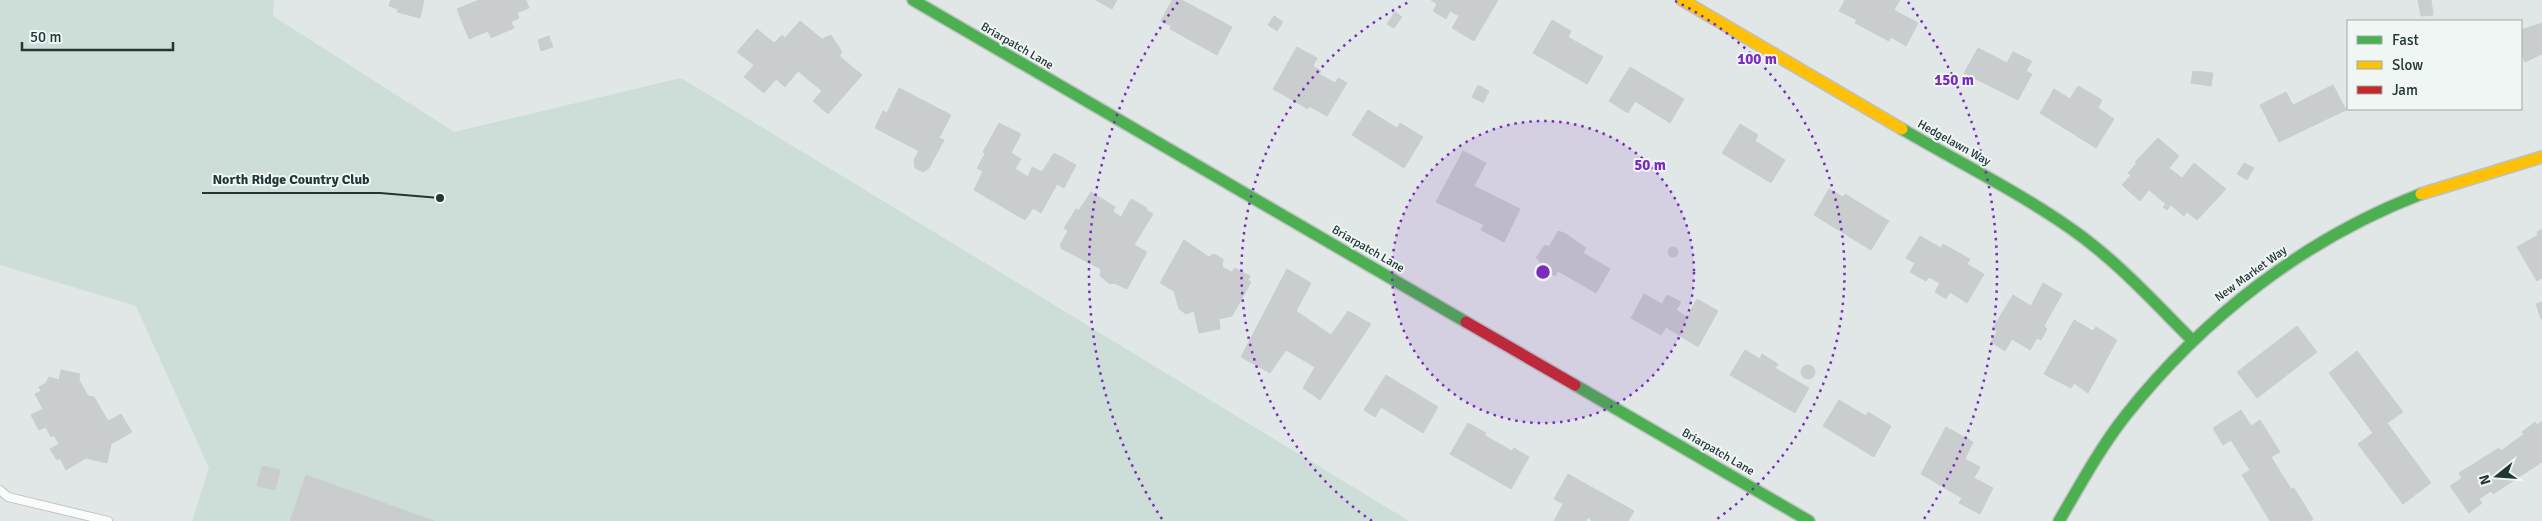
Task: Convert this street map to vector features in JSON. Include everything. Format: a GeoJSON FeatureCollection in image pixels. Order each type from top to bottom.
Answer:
{"type":"FeatureCollection","features":[{"type":"Feature","properties":{"kind":"street","name":"Briarpatch Lane"},"geometry":{"type":"LineString","coordinates":[[913,0],[1032,72],[1809,521]]}},
{"type":"Feature","properties":{"kind":"street","name":"Hedgelawn Way"},"geometry":{"type":"LineString","coordinates":[[1682,0],[1915,137],[2017,194],[2071,228],[2116,264],[2191,339]]}},
{"type":"Feature","properties":{"kind":"street","name":"New Market Way"},"geometry":{"type":"LineString","coordinates":[[2059,521],[2090,463],[2108,437],[2191,339],[2277,269],[2329,237],[2412,197],[2542,157]]}},
{"type":"Feature","properties":{"kind":"lane"},"geometry":{"type":"LineString","coordinates":[[0,490],[8,497],[108,521]]}},
{"type":"Feature","properties":{"kind":"shaded area"},"geometry":{"type":"Polygon","coordinates":[[[0,0],[274,0],[273,16],[454,132],[681,78],[1409,521],[192,521],[209,468],[136,306],[0,265],[0,0]]]}},
{"type":"Feature","properties":{"kind":"building"},"geometry":{"type":"Polygon","coordinates":[[[391,0],[424,0],[420,18],[397,12],[398,9],[389,6],[391,0]]]}},
{"type":"Feature","properties":{"kind":"building"},"geometry":{"type":"Polygon","coordinates":[[[479,0],[526,0],[529,8],[517,13],[519,18],[511,22],[514,28],[491,38],[488,31],[469,39],[457,9],[479,0]]]}},
{"type":"Feature","properties":{"kind":"building"},"geometry":{"type":"Polygon","coordinates":[[[1096,0],[1117,0],[1112,9],[1096,0]]]}},
{"type":"Feature","properties":{"kind":"building"},"geometry":{"type":"Polygon","coordinates":[[[1172,0],[1182,0],[1232,27],[1217,55],[1170,29],[1171,26],[1161,21],[1172,0]]]}},
{"type":"Feature","properties":{"kind":"building"},"geometry":{"type":"Polygon","coordinates":[[[1431,0],[1498,0],[1474,41],[1452,28],[1459,16],[1450,11],[1446,19],[1433,11],[1437,4],[1431,0]]]}},
{"type":"Feature","properties":{"kind":"building"},"geometry":{"type":"Polygon","coordinates":[[[1845,0],[1900,0],[1894,10],[1918,23],[1906,46],[1891,37],[1889,41],[1855,23],[1857,20],[1839,11],[1845,0]]]}},
{"type":"Feature","properties":{"kind":"building"},"geometry":{"type":"Polygon","coordinates":[[[2418,0],[2431,0],[2433,15],[2421,16],[2418,0]]]}},
{"type":"Feature","properties":{"kind":"building"},"geometry":{"type":"Polygon","coordinates":[[[1395,12],[1402,17],[1394,28],[1387,24],[1395,12]]]}},
{"type":"Feature","properties":{"kind":"building"},"geometry":{"type":"Polygon","coordinates":[[[1274,16],[1283,22],[1277,31],[1268,25],[1274,16]]]}},
{"type":"Feature","properties":{"kind":"building"},"geometry":{"type":"Polygon","coordinates":[[[1552,20],[1571,31],[1568,37],[1603,57],[1587,84],[1533,53],[1552,20]]]}},
{"type":"Feature","properties":{"kind":"building"},"geometry":{"type":"Polygon","coordinates":[[[800,21],[822,39],[831,35],[842,52],[839,56],[862,75],[828,114],[813,101],[822,91],[798,71],[785,87],[776,79],[764,93],[744,77],[754,65],[737,52],[757,29],[774,43],[782,35],[785,38],[800,21]]]}},
{"type":"Feature","properties":{"kind":"building"},"geometry":{"type":"Polygon","coordinates":[[[2542,23],[2542,54],[2525,62],[2522,56],[2522,30],[2542,23]]]}},
{"type":"Feature","properties":{"kind":"building"},"geometry":{"type":"Polygon","coordinates":[[[549,36],[553,47],[541,51],[538,40],[549,36]]]}},
{"type":"Feature","properties":{"kind":"building"},"geometry":{"type":"Polygon","coordinates":[[[1297,47],[1317,58],[1313,66],[1321,71],[1319,74],[1335,83],[1338,78],[1347,83],[1327,116],[1309,106],[1308,109],[1273,89],[1297,47]]]}},
{"type":"Feature","properties":{"kind":"building"},"geometry":{"type":"Polygon","coordinates":[[[1978,48],[2007,63],[2013,52],[2032,61],[2026,71],[2032,74],[2018,100],[1964,73],[1978,48]]]}},
{"type":"Feature","properties":{"kind":"building"},"geometry":{"type":"Polygon","coordinates":[[[1630,67],[1684,99],[1670,123],[1635,101],[1628,113],[1609,101],[1630,67]]]}},
{"type":"Feature","properties":{"kind":"building"},"geometry":{"type":"Polygon","coordinates":[[[2193,71],[2213,73],[2211,86],[2191,83],[2193,71]]]}},
{"type":"Feature","properties":{"kind":"building"},"geometry":{"type":"Polygon","coordinates":[[[1478,85],[1489,91],[1483,103],[1472,97],[1478,85]]]}},
{"type":"Feature","properties":{"kind":"building"},"geometry":{"type":"Polygon","coordinates":[[[2333,85],[2346,110],[2279,142],[2260,105],[2286,92],[2293,105],[2333,85]]]}},
{"type":"Feature","properties":{"kind":"building"},"geometry":{"type":"Polygon","coordinates":[[[2078,86],[2102,100],[2098,108],[2114,119],[2096,148],[2040,113],[2054,89],[2070,99],[2078,86]]]}},
{"type":"Feature","properties":{"kind":"building"},"geometry":{"type":"Polygon","coordinates":[[[899,88],[951,115],[939,138],[944,140],[929,168],[923,172],[915,168],[914,160],[919,151],[875,128],[883,111],[887,113],[899,88]]]}},
{"type":"Feature","properties":{"kind":"building"},"geometry":{"type":"Polygon","coordinates":[[[1368,110],[1397,128],[1400,123],[1423,137],[1404,168],[1352,135],[1368,110]]]}},
{"type":"Feature","properties":{"kind":"building"},"geometry":{"type":"Polygon","coordinates":[[[999,123],[1021,134],[1011,153],[1021,159],[1015,169],[1028,177],[1032,167],[1042,172],[1054,153],[1076,165],[1064,188],[1057,184],[1041,213],[1033,208],[1025,220],[974,190],[983,171],[977,168],[985,154],[983,152],[999,123]]]}},
{"type":"Feature","properties":{"kind":"building"},"geometry":{"type":"Polygon","coordinates":[[[1740,124],[1758,135],[1755,141],[1785,160],[1771,183],[1722,153],[1740,124]]]}},
{"type":"Feature","properties":{"kind":"building"},"geometry":{"type":"Polygon","coordinates":[[[2158,138],[2179,156],[2169,168],[2182,178],[2194,163],[2226,189],[2197,220],[2187,212],[2184,216],[2171,205],[2167,210],[2163,207],[2166,204],[2149,190],[2140,201],[2122,185],[2131,175],[2128,173],[2137,163],[2135,162],[2158,138]]]}},
{"type":"Feature","properties":{"kind":"building"},"geometry":{"type":"Polygon","coordinates":[[[1463,151],[1486,163],[1474,186],[1520,209],[1504,242],[1481,230],[1484,225],[1436,202],[1463,151]]]}},
{"type":"Feature","properties":{"kind":"building"},"geometry":{"type":"Polygon","coordinates":[[[2244,163],[2254,168],[2247,180],[2237,174],[2244,163]]]}},
{"type":"Feature","properties":{"kind":"building"},"geometry":{"type":"Polygon","coordinates":[[[1829,189],[1843,197],[1845,194],[1889,221],[1871,250],[1814,215],[1829,189]]]}},
{"type":"Feature","properties":{"kind":"building"},"geometry":{"type":"Polygon","coordinates":[[[1091,192],[1115,207],[1113,212],[1121,217],[1131,199],[1147,208],[1146,210],[1153,214],[1134,245],[1147,252],[1127,289],[1114,283],[1110,284],[1100,276],[1101,269],[1062,249],[1060,245],[1068,231],[1064,228],[1076,209],[1079,210],[1091,192]]]}},
{"type":"Feature","properties":{"kind":"building"},"geometry":{"type":"Polygon","coordinates":[[[2542,229],[2542,278],[2537,281],[2517,247],[2538,235],[2537,232],[2542,229]]]}},
{"type":"Feature","properties":{"kind":"building"},"geometry":{"type":"Polygon","coordinates":[[[1558,231],[1566,234],[1586,248],[1583,253],[1610,269],[1596,293],[1558,271],[1555,276],[1540,267],[1540,261],[1536,258],[1545,245],[1549,247],[1558,231]]]}},
{"type":"Feature","properties":{"kind":"building"},"geometry":{"type":"Polygon","coordinates":[[[1920,236],[1941,248],[1943,244],[1970,259],[1967,264],[1984,274],[1967,303],[1950,292],[1946,299],[1935,292],[1940,283],[1929,277],[1926,281],[1910,272],[1915,263],[1906,258],[1920,236]]]}},
{"type":"Feature","properties":{"kind":"building"},"geometry":{"type":"Polygon","coordinates":[[[1184,240],[1209,257],[1214,254],[1223,259],[1222,267],[1232,272],[1235,268],[1250,276],[1248,280],[1251,282],[1232,316],[1219,319],[1220,329],[1199,333],[1194,311],[1186,314],[1179,309],[1174,291],[1160,283],[1184,240]]]}},
{"type":"Feature","properties":{"kind":"building"},"geometry":{"type":"Polygon","coordinates":[[[1671,247],[1675,247],[1678,252],[1677,256],[1671,257],[1668,254],[1668,250],[1671,247]]]}},
{"type":"Feature","properties":{"kind":"building"},"geometry":{"type":"Polygon","coordinates":[[[1287,269],[1311,283],[1296,311],[1331,335],[1348,311],[1371,324],[1320,400],[1303,388],[1315,367],[1286,350],[1270,373],[1241,357],[1287,269]]]}},
{"type":"Feature","properties":{"kind":"building"},"geometry":{"type":"Polygon","coordinates":[[[2043,283],[2062,294],[2044,326],[2047,329],[2041,340],[2037,338],[2030,350],[2012,339],[2005,351],[1991,342],[1997,331],[1993,328],[2013,295],[2031,306],[2043,283]]]}},
{"type":"Feature","properties":{"kind":"building"},"geometry":{"type":"Polygon","coordinates":[[[1644,294],[1662,304],[1667,295],[1681,302],[1676,310],[1687,317],[1697,299],[1718,311],[1698,347],[1666,327],[1661,335],[1631,318],[1644,294]]]}},
{"type":"Feature","properties":{"kind":"building"},"geometry":{"type":"Polygon","coordinates":[[[2542,302],[2542,319],[2541,319],[2536,304],[2542,302]]]}},
{"type":"Feature","properties":{"kind":"building"},"geometry":{"type":"Polygon","coordinates":[[[2074,320],[2093,331],[2096,327],[2117,340],[2088,393],[2074,383],[2071,388],[2044,374],[2074,320]]]}},
{"type":"Feature","properties":{"kind":"building"},"geometry":{"type":"Polygon","coordinates":[[[2297,326],[2317,352],[2257,398],[2237,372],[2297,326]]]}},
{"type":"Feature","properties":{"kind":"building"},"geometry":{"type":"Polygon","coordinates":[[[1745,350],[1760,359],[1762,354],[1778,364],[1775,368],[1809,388],[1795,413],[1730,375],[1745,350]]]}},
{"type":"Feature","properties":{"kind":"building"},"geometry":{"type":"Polygon","coordinates":[[[2357,351],[2403,412],[2387,423],[2431,483],[2403,504],[2358,444],[2373,433],[2329,373],[2357,351]]]}},
{"type":"Feature","properties":{"kind":"building"},"geometry":{"type":"Polygon","coordinates":[[[1805,365],[1811,365],[1815,372],[1811,379],[1805,379],[1801,375],[1801,369],[1805,365]]]}},
{"type":"Feature","properties":{"kind":"building"},"geometry":{"type":"Polygon","coordinates":[[[61,370],[80,374],[79,380],[88,396],[94,397],[108,421],[121,414],[132,432],[111,444],[107,463],[86,458],[66,470],[60,458],[57,460],[50,449],[59,444],[54,435],[51,437],[46,427],[39,430],[31,415],[43,409],[35,394],[41,391],[39,387],[46,383],[49,377],[59,380],[61,370]]]}},
{"type":"Feature","properties":{"kind":"building"},"geometry":{"type":"Polygon","coordinates":[[[1386,375],[1438,407],[1423,433],[1381,407],[1375,417],[1364,410],[1386,375]]]}},
{"type":"Feature","properties":{"kind":"building"},"geometry":{"type":"Polygon","coordinates":[[[1839,400],[1866,416],[1868,412],[1891,426],[1874,457],[1823,426],[1839,400]]]}},
{"type":"Feature","properties":{"kind":"building"},"geometry":{"type":"Polygon","coordinates":[[[2241,410],[2251,426],[2260,420],[2280,452],[2271,457],[2291,489],[2294,488],[2313,519],[2310,521],[2270,521],[2242,475],[2250,470],[2231,440],[2223,445],[2213,428],[2241,410]]]}},
{"type":"Feature","properties":{"kind":"building"},"geometry":{"type":"Polygon","coordinates":[[[2542,421],[2542,462],[2493,494],[2491,491],[2479,499],[2482,503],[2469,513],[2450,486],[2462,478],[2459,473],[2499,448],[2501,451],[2524,434],[2522,432],[2535,422],[2537,425],[2542,421]]]}},
{"type":"Feature","properties":{"kind":"building"},"geometry":{"type":"Polygon","coordinates":[[[1468,423],[1486,433],[1484,435],[1512,451],[1514,448],[1529,457],[1511,489],[1450,454],[1468,423]]]}},
{"type":"Feature","properties":{"kind":"building"},"geometry":{"type":"Polygon","coordinates":[[[1946,427],[1973,442],[1965,459],[1980,467],[1974,478],[1993,488],[1980,514],[1959,503],[1962,498],[1921,474],[1946,427]]]}},
{"type":"Feature","properties":{"kind":"building"},"geometry":{"type":"Polygon","coordinates":[[[262,466],[280,470],[275,490],[257,486],[262,466]]]}},
{"type":"Feature","properties":{"kind":"building"},"geometry":{"type":"Polygon","coordinates":[[[1568,474],[1634,511],[1628,521],[1592,521],[1588,517],[1586,521],[1554,521],[1563,504],[1554,499],[1568,474]]]}},
{"type":"Feature","properties":{"kind":"building"},"geometry":{"type":"Polygon","coordinates":[[[306,475],[434,521],[290,521],[306,475]]]}},
{"type":"Feature","properties":{"kind":"traffic: fast"},"geometry":{"type":"LineString","coordinates":[[913,0],[1466,322]]}},
{"type":"Feature","properties":{"kind":"traffic: fast"},"geometry":{"type":"LineString","coordinates":[[1902,129],[2050,214],[2087,240],[2118,266],[2191,339]]}},
{"type":"Feature","properties":{"kind":"traffic: fast"},"geometry":{"type":"LineString","coordinates":[[2059,521],[2099,454],[2126,415],[2188,346],[2222,314],[2258,285],[2336,234],[2378,212],[2421,194]]}},
{"type":"Feature","properties":{"kind":"traffic: fast"},"geometry":{"type":"LineString","coordinates":[[1575,385],[1809,521]]}},
{"type":"Feature","properties":{"kind":"traffic: slow"},"geometry":{"type":"LineString","coordinates":[[1682,0],[1902,129]]}},
{"type":"Feature","properties":{"kind":"traffic: slow"},"geometry":{"type":"LineString","coordinates":[[2421,194],[2542,157]]}},
{"type":"Feature","properties":{"kind":"traffic: jam"},"geometry":{"type":"LineString","coordinates":[[1466,322],[1575,385]]}},
{"type":"Feature","properties":{"kind":"place","name":"North Ridge Country Club"},"geometry":{"type":"Point","coordinates":[440,198]}}]}
